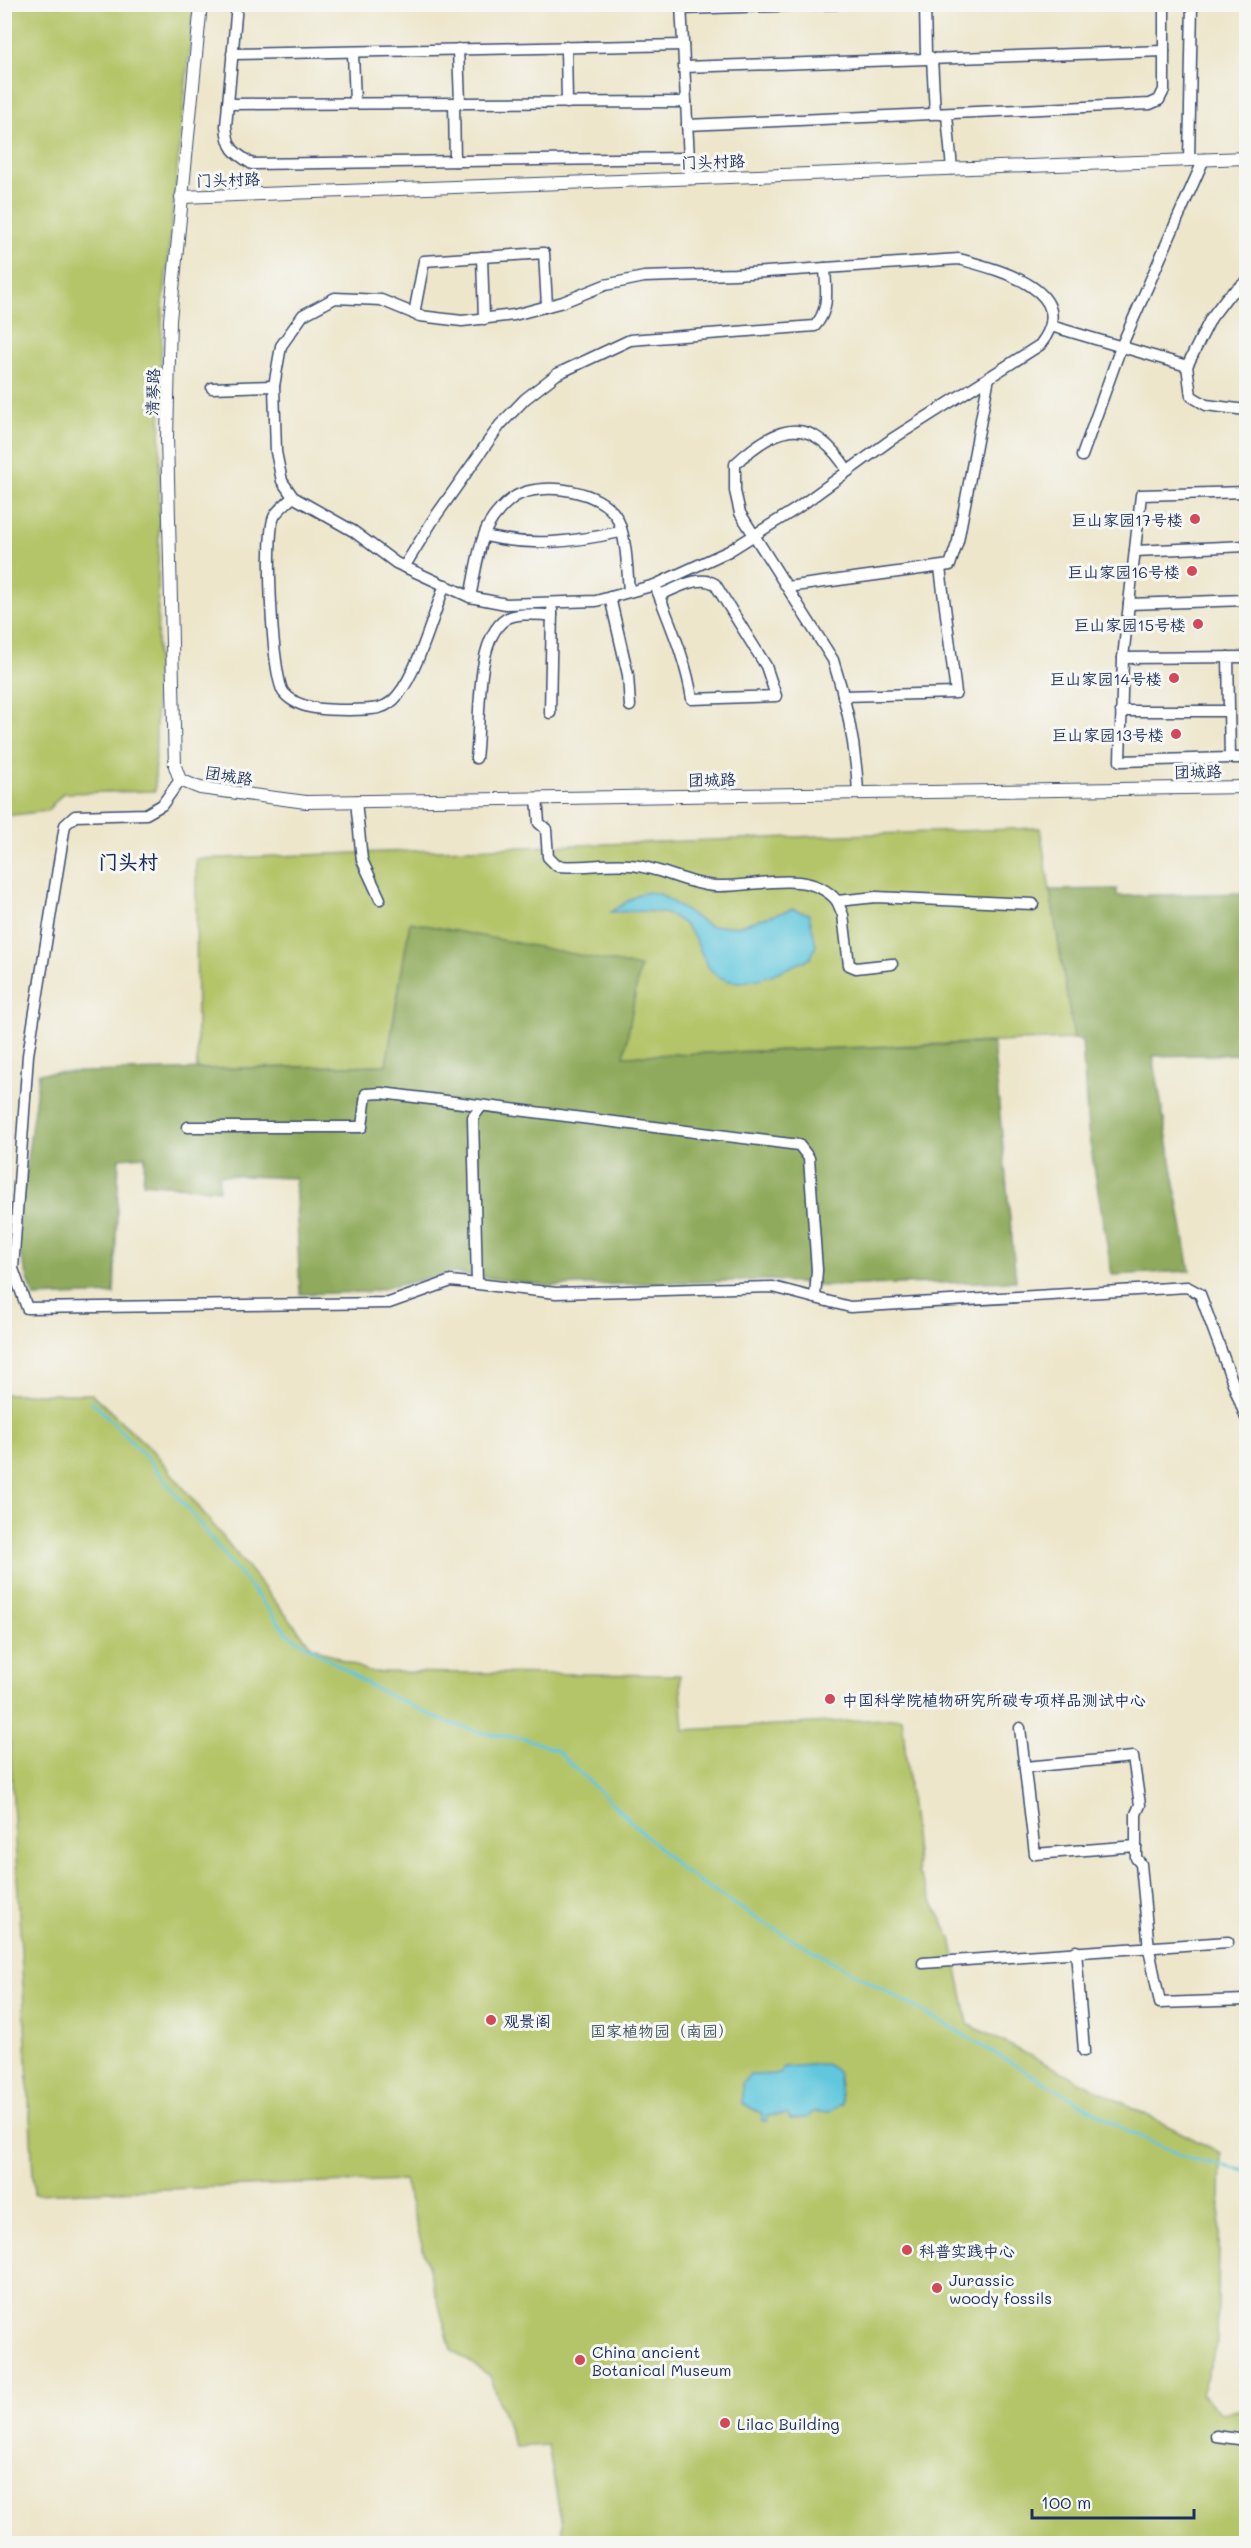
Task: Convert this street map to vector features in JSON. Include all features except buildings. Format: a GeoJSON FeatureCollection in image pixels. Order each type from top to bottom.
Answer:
{"type":"FeatureCollection","features":[{"type":"Feature","properties":{"kind":"street","name":"清琴路"},"geometry":{"type":"LineString","coordinates":[[180,780],[175,766],[167,437],[170,320],[201,4]]}},
{"type":"Feature","properties":{"kind":"street"},"geometry":{"type":"LineString","coordinates":[[237,4],[228,104],[228,144],[237,155],[252,164],[688,158]]}},
{"type":"Feature","properties":{"kind":"street"},"geometry":{"type":"LineString","coordinates":[[690,178],[681,7],[836,4]]}},
{"type":"Feature","properties":{"kind":"street"},"geometry":{"type":"LineString","coordinates":[[925,4],[926,55],[932,58]]}},
{"type":"Feature","properties":{"kind":"street"},"geometry":{"type":"LineString","coordinates":[[687,125],[1150,104],[1160,100],[1164,90],[1164,4]]}},
{"type":"Feature","properties":{"kind":"street"},"geometry":{"type":"LineString","coordinates":[[1189,160],[1191,4]]}},
{"type":"Feature","properties":{"kind":"street"},"geometry":{"type":"LineString","coordinates":[[232,54],[683,45]]}},
{"type":"Feature","properties":{"kind":"street"},"geometry":{"type":"LineString","coordinates":[[566,47],[567,103]]}},
{"type":"Feature","properties":{"kind":"street"},"geometry":{"type":"LineString","coordinates":[[455,161],[458,49]]}},
{"type":"Feature","properties":{"kind":"street"},"geometry":{"type":"LineString","coordinates":[[684,67],[1164,51]]}},
{"type":"Feature","properties":{"kind":"street"},"geometry":{"type":"LineString","coordinates":[[354,53],[355,102]]}},
{"type":"Feature","properties":{"kind":"street"},"geometry":{"type":"LineString","coordinates":[[932,58],[935,113],[947,115]]}},
{"type":"Feature","properties":{"kind":"street"},"geometry":{"type":"LineString","coordinates":[[228,104],[686,102]]}},
{"type":"Feature","properties":{"kind":"street"},"geometry":{"type":"LineString","coordinates":[[947,115],[952,169]]}},
{"type":"Feature","properties":{"kind":"street","name":"门头村路"},"geometry":{"type":"LineString","coordinates":[[181,197],[1246,158]]}},
{"type":"Feature","properties":{"kind":"street"},"geometry":{"type":"LineString","coordinates":[[1082,456],[1121,347],[1204,159]]}},
{"type":"Feature","properties":{"kind":"street"},"geometry":{"type":"LineString","coordinates":[[414,314],[424,261],[482,257],[544,254],[547,306]]}},
{"type":"Feature","properties":{"kind":"street"},"geometry":{"type":"LineString","coordinates":[[482,257],[484,319]]}},
{"type":"Feature","properties":{"kind":"street"},"geometry":{"type":"LineString","coordinates":[[657,590],[683,658],[692,699],[776,696],[766,666],[715,584],[708,579],[657,590],[629,591],[596,601],[507,604],[470,597],[404,567],[353,531],[293,497],[282,481],[276,452],[274,386],[281,346],[303,315],[335,298],[381,300],[414,314],[462,321],[484,319],[547,306],[605,285],[644,277],[958,259],[992,268],[1028,282],[1047,301],[1052,321],[1040,345],[892,439],[754,536],[657,590]]}},
{"type":"Feature","properties":{"kind":"street"},"geometry":{"type":"LineString","coordinates":[[404,567],[433,520],[500,425],[525,399],[557,374],[630,340],[815,326],[823,317],[827,303],[825,268]]}},
{"type":"Feature","properties":{"kind":"street"},"geometry":{"type":"LineString","coordinates":[[1246,282],[1227,297],[1211,318],[1187,366],[1191,396],[1206,405],[1246,410]]}},
{"type":"Feature","properties":{"kind":"street"},"geometry":{"type":"LineString","coordinates":[[1051,327],[1187,366]]}},
{"type":"Feature","properties":{"kind":"street"},"geometry":{"type":"LineString","coordinates":[[787,587],[950,565],[958,541],[989,377]]}},
{"type":"Feature","properties":{"kind":"street"},"geometry":{"type":"LineString","coordinates":[[212,388],[274,386]]}},
{"type":"Feature","properties":{"kind":"street"},"geometry":{"type":"LineString","coordinates":[[848,471],[827,444],[810,433],[790,429],[753,447],[735,464],[735,491],[740,513],[834,660],[857,763],[858,792]]}},
{"type":"Feature","properties":{"kind":"street"},"geometry":{"type":"LineString","coordinates":[[470,597],[488,526],[504,505],[518,495],[555,489],[580,492],[600,500],[617,518],[629,591]]}},
{"type":"Feature","properties":{"kind":"street"},"geometry":{"type":"LineString","coordinates":[[1246,492],[1141,495],[1123,658],[1120,761],[1246,758]]}},
{"type":"Feature","properties":{"kind":"street"},"geometry":{"type":"LineString","coordinates":[[293,497],[274,516],[269,537],[272,629],[282,692],[297,705],[342,710],[382,709],[398,695],[411,672],[445,585]]}},
{"type":"Feature","properties":{"kind":"street"},"geometry":{"type":"LineString","coordinates":[[485,536],[518,543],[550,543],[620,532]]}},
{"type":"Feature","properties":{"kind":"street"},"geometry":{"type":"LineString","coordinates":[[1135,551],[1246,546]]}},
{"type":"Feature","properties":{"kind":"street"},"geometry":{"type":"LineString","coordinates":[[843,696],[956,693],[940,568]]}},
{"type":"Feature","properties":{"kind":"street"},"geometry":{"type":"LineString","coordinates":[[610,597],[628,675],[630,706]]}},
{"type":"Feature","properties":{"kind":"street"},"geometry":{"type":"LineString","coordinates":[[1129,604],[1246,600]]}},
{"type":"Feature","properties":{"kind":"street"},"geometry":{"type":"LineString","coordinates":[[550,713],[552,603]]}},
{"type":"Feature","properties":{"kind":"street"},"geometry":{"type":"LineString","coordinates":[[476,758],[482,672],[487,649],[496,628],[507,618],[521,615],[552,615]]}},
{"type":"Feature","properties":{"kind":"street"},"geometry":{"type":"LineString","coordinates":[[1228,657],[1230,758]]}},
{"type":"Feature","properties":{"kind":"street"},"geometry":{"type":"LineString","coordinates":[[1123,658],[1246,657]]}},
{"type":"Feature","properties":{"kind":"street"},"geometry":{"type":"LineString","coordinates":[[1120,711],[1229,711]]}},
{"type":"Feature","properties":{"kind":"street"},"geometry":{"type":"LineString","coordinates":[[180,780],[162,804],[146,814],[75,816],[65,825],[28,1055],[13,1269],[27,1308],[388,1303],[451,1281],[556,1293],[773,1287],[850,1307],[1187,1287],[1200,1294],[1246,1418]]}},
{"type":"Feature","properties":{"kind":"street","name":"团城路"},"geometry":{"type":"LineString","coordinates":[[180,780],[200,788],[306,802],[1246,787]]}},
{"type":"Feature","properties":{"kind":"street"},"geometry":{"type":"LineString","coordinates":[[537,798],[539,823],[546,830],[548,857],[557,866],[630,865],[656,869],[685,880],[713,886],[802,883],[830,892],[837,901],[843,915],[849,965],[856,968],[892,964]]}},
{"type":"Feature","properties":{"kind":"street"},"geometry":{"type":"LineString","coordinates":[[356,801],[362,860],[380,899]]}},
{"type":"Feature","properties":{"kind":"street"},"geometry":{"type":"LineString","coordinates":[[837,901],[876,897],[1033,904]]}},
{"type":"Feature","properties":{"kind":"street"},"geometry":{"type":"LineString","coordinates":[[188,1127],[362,1127],[366,1094],[382,1093],[799,1145],[809,1158],[817,1269],[815,1298]]}},
{"type":"Feature","properties":{"kind":"street"},"geometry":{"type":"LineString","coordinates":[[477,1283],[473,1117],[481,1107]]}},
{"type":"Feature","properties":{"kind":"street"},"geometry":{"type":"LineString","coordinates":[[1020,1728],[1035,1854],[1136,1846]]}},
{"type":"Feature","properties":{"kind":"street"},"geometry":{"type":"LineString","coordinates":[[1025,1767],[1133,1757],[1140,1805],[1136,1814],[1136,1858],[1141,1864],[1149,1949],[1160,2003],[1246,2000]]}},
{"type":"Feature","properties":{"kind":"street"},"geometry":{"type":"LineString","coordinates":[[923,1963],[1228,1942]]}},
{"type":"Feature","properties":{"kind":"street"},"geometry":{"type":"LineString","coordinates":[[1076,1951],[1084,2051]]}},
{"type":"Feature","properties":{"kind":"street"},"geometry":{"type":"LineString","coordinates":[[1216,2436],[1246,2440]]}},
{"type":"Feature","properties":{"kind":"green space"},"geometry":{"type":"Polygon","coordinates":[[[8,5],[194,5],[162,317],[155,791],[63,793],[47,811],[5,816],[4,56],[8,5]]]}},
{"type":"Feature","properties":{"kind":"green space"},"geometry":{"type":"Polygon","coordinates":[[[1040,828],[1074,1039],[623,1056],[410,923],[386,1065],[197,1069],[196,859],[1040,828]]]}},
{"type":"Feature","properties":{"kind":"green space"},"geometry":{"type":"Polygon","coordinates":[[[1117,889],[1117,896],[1246,893],[1246,1054],[1153,1056],[1190,1271],[1112,1275],[1088,1131],[1082,1041],[1074,1039],[1050,890],[1117,889]]]}},
{"type":"Feature","properties":{"kind":"green space"},"geometry":{"type":"Polygon","coordinates":[[[410,922],[640,967],[624,1056],[993,1043],[1016,1281],[822,1286],[772,1280],[550,1286],[452,1273],[368,1292],[300,1294],[295,1178],[219,1175],[219,1190],[143,1183],[145,1156],[119,1158],[114,1294],[34,1297],[16,1240],[39,1073],[386,1065],[410,922]]]}},
{"type":"Feature","properties":{"kind":"green space","name":"国家植物园（南园）"},"geometry":{"type":"Polygon","coordinates":[[[4,1394],[92,1394],[156,1454],[311,1646],[369,1672],[680,1675],[684,1730],[902,1718],[918,1873],[951,1938],[968,2024],[1221,2153],[1217,2344],[1201,2394],[1221,2413],[1246,2409],[1246,2543],[565,2543],[548,2445],[515,2447],[490,2376],[451,2349],[404,2180],[34,2194],[5,1651],[4,1394]]]}},
{"type":"Feature","properties":{"kind":"water"},"geometry":{"type":"Polygon","coordinates":[[[649,892],[660,894],[709,926],[738,926],[793,909],[809,914],[816,945],[811,958],[768,976],[737,982],[724,979],[712,971],[692,935],[674,917],[652,911],[611,912],[639,894],[649,892]]]}},
{"type":"Feature","properties":{"kind":"water"},"geometry":{"type":"Polygon","coordinates":[[[826,2064],[838,2072],[842,2104],[830,2112],[813,2112],[807,2118],[790,2119],[788,2114],[767,2116],[767,2121],[762,2121],[762,2114],[742,2103],[742,2083],[750,2075],[780,2074],[783,2067],[826,2064]]]}},
{"type":"Feature","properties":{"kind":"waterway"},"geometry":{"type":"LineString","coordinates":[[92,1401],[147,1458],[288,1634],[376,1689],[441,1720],[482,1733],[527,1739],[556,1750],[682,1870],[759,1920],[947,2025],[1127,2131],[1191,2159],[1246,2171]]}},
{"type":"Feature","properties":{"kind":"place","name":"巨山家园17号楼"},"geometry":{"type":"Point","coordinates":[1195,519]}},
{"type":"Feature","properties":{"kind":"place","name":"巨山家园16号楼"},"geometry":{"type":"Point","coordinates":[1192,571]}},
{"type":"Feature","properties":{"kind":"place","name":"巨山家园15号楼"},"geometry":{"type":"Point","coordinates":[1198,624]}},
{"type":"Feature","properties":{"kind":"place","name":"巨山家园14号楼"},"geometry":{"type":"Point","coordinates":[1174,678]}},
{"type":"Feature","properties":{"kind":"place","name":"巨山家园13号楼"},"geometry":{"type":"Point","coordinates":[1176,734]}},
{"type":"Feature","properties":{"kind":"place","name":"中国科学院植物研究所碳专项样品测试中心"},"geometry":{"type":"Point","coordinates":[830,1699]}},
{"type":"Feature","properties":{"kind":"place","name":"观景阁"},"geometry":{"type":"Point","coordinates":[491,2020]}},
{"type":"Feature","properties":{"kind":"place","name":"科普实践中心"},"geometry":{"type":"Point","coordinates":[907,2250]}},
{"type":"Feature","properties":{"kind":"place","name":"Jurassic woody fossils"},"geometry":{"type":"Point","coordinates":[937,2288]}},
{"type":"Feature","properties":{"kind":"place","name":"China ancient Botanical Museum"},"geometry":{"type":"Point","coordinates":[580,2360]}},
{"type":"Feature","properties":{"kind":"place","name":"Lilac Building"},"geometry":{"type":"Point","coordinates":[725,2423]}},
{"type":"Feature","properties":{"kind":"district","name":"门头村"},"geometry":{"type":"Point","coordinates":[128,861]}}]}
